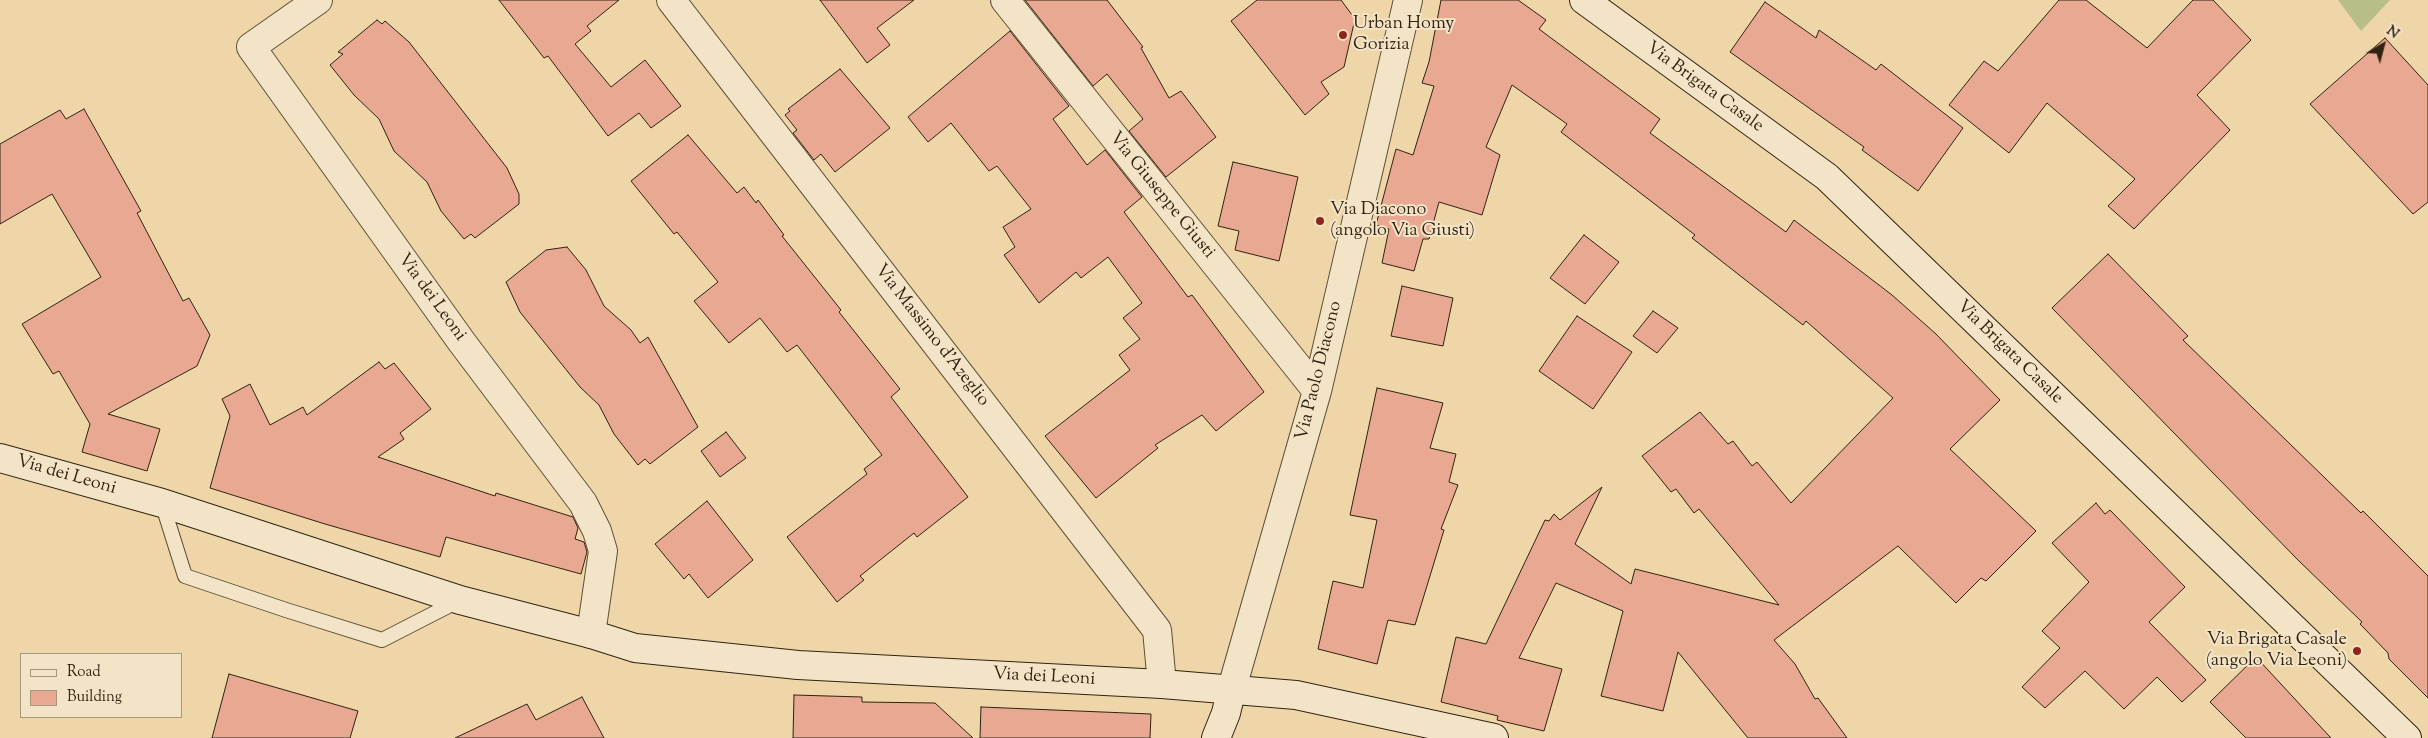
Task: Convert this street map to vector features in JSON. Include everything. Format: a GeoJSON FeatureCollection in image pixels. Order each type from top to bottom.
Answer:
{"type":"FeatureCollection","features":[{"type":"Feature","properties":{"kind":"street","name":"Via dei Leoni"},"geometry":{"type":"LineString","coordinates":[[318,0],[251,47],[461,340],[582,504],[597,531],[602,551],[591,634]]}},
{"type":"Feature","properties":{"kind":"street","name":"Via Massimo d'Azeglio"},"geometry":{"type":"LineString","coordinates":[[671,0],[1158,630],[1162,684]]}},
{"type":"Feature","properties":{"kind":"street","name":"Via Giuseppe Giusti"},"geometry":{"type":"LineString","coordinates":[[1005,0],[1318,391]]}},
{"type":"Feature","properties":{"kind":"street","name":"Via Paolo Diacono"},"geometry":{"type":"LineString","coordinates":[[1216,738],[1226,713],[1318,391],[1408,0]]}},
{"type":"Feature","properties":{"kind":"street","name":"Via Brigata Casale"},"geometry":{"type":"LineString","coordinates":[[1584,0],[1827,177],[2408,738]]}},
{"type":"Feature","properties":{"kind":"street","name":"Via dei Leoni"},"geometry":{"type":"LineString","coordinates":[[0,458],[162,503],[460,600],[591,634],[635,648],[798,666],[1162,684],[1296,694],[1494,738]]}},
{"type":"Feature","properties":{"kind":"lane"},"geometry":{"type":"LineString","coordinates":[[162,503],[185,576],[277,607],[382,640],[460,600]]}},
{"type":"Feature","properties":{"kind":"green space"},"geometry":{"type":"Polygon","coordinates":[[[2338,0],[2390,0],[2361,31],[2338,0]]]}},
{"type":"Feature","properties":{"kind":"building"},"geometry":{"type":"Polygon","coordinates":[[[499,0],[619,0],[587,26],[591,31],[575,44],[611,87],[645,60],[681,106],[651,128],[639,113],[608,136],[548,56],[544,58],[499,0]]]}},
{"type":"Feature","properties":{"kind":"building"},"geometry":{"type":"Polygon","coordinates":[[[820,0],[914,0],[877,28],[890,45],[867,63],[820,0]]]}},
{"type":"Feature","properties":{"kind":"building"},"geometry":{"type":"Polygon","coordinates":[[[1025,0],[1107,0],[1143,47],[1141,48],[1169,98],[1181,91],[1216,137],[1166,177],[1129,131],[1143,119],[1107,74],[1093,86],[1025,0]]]}},
{"type":"Feature","properties":{"kind":"building"},"geometry":{"type":"Polygon","coordinates":[[[1257,0],[1341,0],[1355,19],[1344,67],[1321,82],[1329,94],[1305,115],[1231,21],[1257,0]]]}},
{"type":"Feature","properties":{"kind":"building"},"geometry":{"type":"Polygon","coordinates":[[[1441,0],[1518,0],[1546,20],[1539,29],[1660,119],[1650,133],[1786,232],[1794,220],[1892,295],[1936,334],[2000,400],[1950,449],[2036,531],[1986,581],[1981,578],[1956,603],[1898,546],[1774,640],[1795,664],[1815,699],[1818,698],[1847,738],[1748,738],[1678,652],[1663,711],[1601,696],[1623,611],[1556,583],[1519,658],[1562,669],[1544,731],[1497,720],[1498,716],[1441,702],[1456,637],[1486,644],[1545,520],[1549,521],[1554,514],[1560,520],[1602,487],[1575,544],[1631,584],[1635,569],[1779,605],[1699,509],[1694,513],[1676,489],[1671,492],[1642,456],[1700,412],[1728,444],[1733,441],[1752,466],[1757,462],[1791,503],[1893,398],[1806,321],[1803,325],[1692,238],[1695,235],[1561,132],[1567,124],[1512,85],[1486,147],[1500,155],[1482,215],[1439,202],[1429,239],[1423,239],[1414,271],[1382,263],[1389,229],[1376,225],[1396,149],[1413,155],[1434,86],[1422,83],[1429,62],[1441,0]]]}},
{"type":"Feature","properties":{"kind":"building"},"geometry":{"type":"Polygon","coordinates":[[[2059,0],[2086,0],[2147,48],[2193,0],[2213,0],[2251,40],[2197,95],[2230,130],[2134,229],[2108,206],[2135,179],[2047,103],[2009,153],[1949,105],[1984,61],[1998,71],[2059,0]]]}},
{"type":"Feature","properties":{"kind":"building"},"geometry":{"type":"Polygon","coordinates":[[[1765,2],[1816,38],[1819,30],[1876,70],[1881,64],[1963,128],[1918,191],[1862,150],[1864,147],[1730,52],[1765,2]]]}},
{"type":"Feature","properties":{"kind":"building"},"geometry":{"type":"Polygon","coordinates":[[[377,20],[382,24],[385,21],[409,42],[507,168],[519,194],[519,204],[475,238],[471,234],[464,239],[441,211],[427,182],[394,151],[379,119],[354,95],[330,65],[343,54],[338,52],[377,20]]]}},
{"type":"Feature","properties":{"kind":"building"},"geometry":{"type":"Polygon","coordinates":[[[1010,31],[1069,106],[1053,119],[1087,165],[1105,150],[1142,197],[1124,212],[1188,297],[1192,295],[1264,392],[1216,431],[1202,415],[1155,445],[1158,448],[1096,498],[1045,436],[1130,370],[1119,355],[1140,339],[1123,318],[1142,303],[1108,257],[1081,278],[1076,272],[1039,303],[1004,255],[1015,247],[1003,227],[1031,209],[997,166],[989,171],[951,123],[928,142],[908,117],[1010,31]]]}},
{"type":"Feature","properties":{"kind":"building"},"geometry":{"type":"Polygon","coordinates":[[[2385,38],[2428,85],[2428,202],[2413,214],[2310,104],[2385,38]]]}},
{"type":"Feature","properties":{"kind":"building"},"geometry":{"type":"Polygon","coordinates":[[[840,69],[890,128],[835,172],[821,154],[814,160],[793,133],[797,130],[785,115],[790,111],[788,109],[840,69]]]}},
{"type":"Feature","properties":{"kind":"building"},"geometry":{"type":"Polygon","coordinates":[[[84,109],[141,211],[137,213],[183,301],[189,298],[210,335],[197,366],[108,414],[160,429],[147,471],[82,452],[90,424],[59,371],[53,374],[22,324],[101,277],[52,194],[0,224],[0,144],[60,110],[66,119],[84,109]]]}},
{"type":"Feature","properties":{"kind":"building"},"geometry":{"type":"Polygon","coordinates":[[[688,135],[737,193],[744,187],[756,203],[758,200],[784,235],[782,236],[841,310],[839,312],[900,389],[891,397],[968,497],[917,537],[914,533],[860,576],[864,580],[837,602],[787,537],[867,474],[864,469],[882,455],[797,345],[787,352],[760,318],[729,343],[694,301],[718,282],[677,232],[674,234],[631,181],[688,135]]]}},
{"type":"Feature","properties":{"kind":"building"},"geometry":{"type":"Polygon","coordinates":[[[1233,162],[1298,177],[1279,261],[1235,250],[1239,231],[1218,226],[1233,162]]]}},
{"type":"Feature","properties":{"kind":"building"},"geometry":{"type":"Polygon","coordinates":[[[1584,235],[1619,262],[1585,304],[1550,278],[1584,235]]]}},
{"type":"Feature","properties":{"kind":"building"},"geometry":{"type":"Polygon","coordinates":[[[567,247],[586,270],[604,306],[631,330],[640,343],[648,337],[698,427],[650,464],[645,459],[638,465],[614,434],[599,405],[580,387],[520,312],[506,282],[546,250],[567,247]]]}},
{"type":"Feature","properties":{"kind":"building"},"geometry":{"type":"Polygon","coordinates":[[[2108,254],[2188,336],[2183,340],[2361,513],[2363,511],[2428,576],[2428,698],[2389,659],[2388,653],[2360,624],[2362,622],[2298,560],[2052,308],[2108,254]]]}},
{"type":"Feature","properties":{"kind":"building"},"geometry":{"type":"Polygon","coordinates":[[[1402,286],[1453,298],[1443,346],[1391,336],[1402,286]]]}},
{"type":"Feature","properties":{"kind":"building"},"geometry":{"type":"Polygon","coordinates":[[[1653,311],[1678,328],[1657,353],[1633,336],[1653,311]]]}},
{"type":"Feature","properties":{"kind":"building"},"geometry":{"type":"Polygon","coordinates":[[[1577,316],[1632,352],[1593,409],[1539,371],[1577,316]]]}},
{"type":"Feature","properties":{"kind":"building"},"geometry":{"type":"Polygon","coordinates":[[[379,362],[385,369],[394,363],[431,409],[400,433],[404,439],[378,457],[495,496],[496,493],[573,517],[578,528],[575,539],[584,542],[587,552],[581,574],[446,537],[440,557],[210,488],[230,416],[222,399],[250,384],[270,425],[303,407],[307,415],[379,362]]]}},
{"type":"Feature","properties":{"kind":"building"},"geometry":{"type":"Polygon","coordinates":[[[1377,388],[1443,403],[1430,448],[1456,454],[1449,482],[1458,485],[1441,529],[1444,530],[1415,625],[1388,620],[1377,664],[1318,649],[1333,581],[1363,588],[1377,520],[1350,515],[1377,388]]]}},
{"type":"Feature","properties":{"kind":"building"},"geometry":{"type":"Polygon","coordinates":[[[726,432],[746,458],[720,477],[701,451],[726,432]]]}},
{"type":"Feature","properties":{"kind":"building"},"geometry":{"type":"Polygon","coordinates":[[[707,501],[753,560],[708,598],[689,574],[684,579],[655,544],[707,501]]]}},
{"type":"Feature","properties":{"kind":"building"},"geometry":{"type":"Polygon","coordinates":[[[2096,503],[2105,514],[2110,510],[2185,587],[2149,622],[2206,680],[2182,702],[2157,677],[2124,709],[2085,671],[2045,708],[2022,687],[2060,648],[2042,631],[2089,582],[2052,543],[2096,503]]]}},
{"type":"Feature","properties":{"kind":"building"},"geometry":{"type":"Polygon","coordinates":[[[2256,657],[2331,738],[2246,738],[2210,702],[2256,657]]]}},
{"type":"Feature","properties":{"kind":"building"},"geometry":{"type":"Polygon","coordinates":[[[229,674],[358,711],[350,738],[212,738],[229,674]]]}},
{"type":"Feature","properties":{"kind":"building"},"geometry":{"type":"Polygon","coordinates":[[[794,695],[862,697],[862,702],[935,703],[973,738],[793,738],[794,695]]]}},
{"type":"Feature","properties":{"kind":"building"},"geometry":{"type":"Polygon","coordinates":[[[582,697],[604,738],[455,738],[527,704],[536,720],[582,697]]]}},
{"type":"Feature","properties":{"kind":"building"},"geometry":{"type":"Polygon","coordinates":[[[981,707],[1151,714],[1150,738],[980,738],[981,707]]]}},
{"type":"Feature","properties":{"kind":"place","name":"Urban Homy Gorizia"},"geometry":{"type":"Point","coordinates":[1343,35]}},
{"type":"Feature","properties":{"kind":"place","name":"Via Diacono (angolo Via Giusti)"},"geometry":{"type":"Point","coordinates":[1320,221]}},
{"type":"Feature","properties":{"kind":"place","name":"Via Brigata Casale (angolo Via Leoni)"},"geometry":{"type":"Point","coordinates":[2357,651]}}]}
